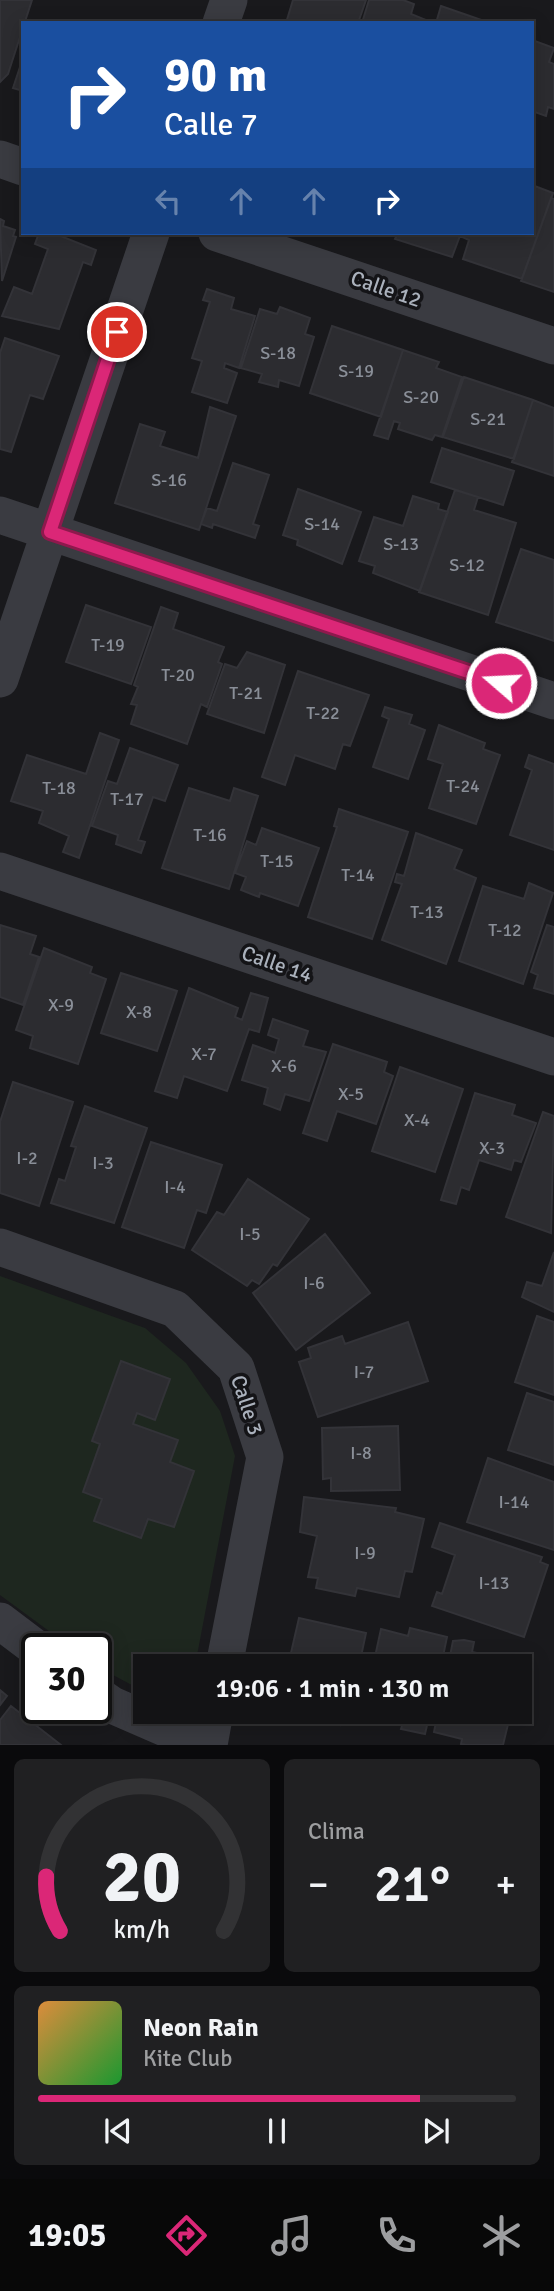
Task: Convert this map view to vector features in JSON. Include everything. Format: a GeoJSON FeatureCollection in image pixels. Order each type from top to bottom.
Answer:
{"type":"FeatureCollection","features":[{"type":"Feature","properties":{"kind":"street"},"geometry":{"type":"LineString","coordinates":[[222,21],[229,0]]}},
{"type":"Feature","properties":{"kind":"street"},"geometry":{"type":"LineString","coordinates":[[0,159],[21,166]]}},
{"type":"Feature","properties":{"kind":"street"},"geometry":{"type":"LineString","coordinates":[[0,679],[150,235]]}},
{"type":"Feature","properties":{"kind":"street","name":"Calle 12"},"geometry":{"type":"LineString","coordinates":[[223,235],[554,346]]}},
{"type":"Feature","properties":{"kind":"street"},"geometry":{"type":"LineString","coordinates":[[0,515],[554,701]]}},
{"type":"Feature","properties":{"kind":"street","name":"Calle 14"},"geometry":{"type":"LineString","coordinates":[[0,871],[554,1057]]}},
{"type":"Feature","properties":{"kind":"street","name":"Calle 3"},"geometry":{"type":"LineString","coordinates":[[0,1247],[175,1309],[236,1368],[265,1457],[226,1654]]}},
{"type":"Feature","properties":{"kind":"street"},"geometry":{"type":"LineString","coordinates":[[0,1621],[21,1637]]}},
{"type":"Feature","properties":{"kind":"street"},"geometry":{"type":"LineString","coordinates":[[112,1705],[206,1745],[212,1724]]}},
{"type":"Feature","properties":{"kind":"shaded area"},"geometry":{"type":"Polygon","coordinates":[[[0,1276],[145,1328],[186,1363],[220,1411],[235,1456],[197,1654],[133,1654],[133,1686],[112,1674],[112,1633],[52,1633],[0,1595],[0,1276]]]}},
{"type":"Feature","properties":{"kind":"building"},"geometry":{"type":"Polygon","coordinates":[[[0,0],[32,0],[25,21],[21,21],[21,34],[8,74],[0,82],[0,0]]]}},
{"type":"Feature","properties":{"kind":"building"},"geometry":{"type":"Polygon","coordinates":[[[293,0],[366,0],[359,21],[287,21],[293,0]]]}},
{"type":"Feature","properties":{"kind":"building"},"geometry":{"type":"Polygon","coordinates":[[[369,0],[403,0],[414,4],[411,14],[428,21],[363,21],[369,0]]]}},
{"type":"Feature","properties":{"kind":"building"},"geometry":{"type":"Polygon","coordinates":[[[441,6],[484,21],[437,21],[441,6]]]}},
{"type":"Feature","properties":{"kind":"building"},"geometry":{"type":"Polygon","coordinates":[[[534,41],[554,48],[549,62],[554,64],[554,109],[548,107],[546,116],[534,112],[534,41]]]}},
{"type":"Feature","properties":{"kind":"building"},"geometry":{"type":"Polygon","coordinates":[[[21,64],[21,90],[13,88],[21,64]]]}},
{"type":"Feature","properties":{"kind":"building"},"geometry":{"type":"Polygon","coordinates":[[[534,186],[553,193],[522,279],[463,259],[469,240],[460,236],[534,235],[534,186]]]}},
{"type":"Feature","properties":{"kind":"building"},"geometry":{"type":"Polygon","coordinates":[[[551,198],[554,199],[554,292],[521,281],[551,198]]]}},
{"type":"Feature","properties":{"kind":"building"},"geometry":{"type":"Polygon","coordinates":[[[0,219],[4,221],[3,226],[15,230],[13,236],[16,237],[2,281],[0,219]]]}},
{"type":"Feature","properties":{"kind":"building"},"geometry":{"type":"Polygon","coordinates":[[[38,235],[58,235],[96,250],[91,265],[83,262],[59,329],[2,316],[14,287],[32,294],[48,249],[35,244],[38,235]]]}},
{"type":"Feature","properties":{"kind":"building"},"geometry":{"type":"Polygon","coordinates":[[[397,235],[460,235],[452,257],[395,239],[397,235]]]}},
{"type":"Feature","properties":{"kind":"building"},"geometry":{"type":"Polygon","coordinates":[[[207,289],[234,298],[231,309],[255,316],[239,368],[225,363],[224,368],[237,373],[227,403],[192,392],[202,361],[192,358],[210,302],[203,300],[207,289]]]}},
{"type":"Feature","properties":{"kind":"building"},"geometry":{"type":"Polygon","coordinates":[[[280,307],[310,318],[305,334],[314,337],[299,386],[279,380],[278,387],[259,382],[262,374],[241,368],[260,309],[277,314],[280,307]]]}},
{"type":"Feature","properties":{"kind":"building"},"geometry":{"type":"Polygon","coordinates":[[[332,326],[403,350],[381,417],[310,393],[332,326]]]}},
{"type":"Feature","properties":{"kind":"building"},"geometry":{"type":"Polygon","coordinates":[[[5,338],[59,356],[43,399],[30,395],[11,452],[0,449],[0,353],[5,338]]]}},
{"type":"Feature","properties":{"kind":"building"},"geometry":{"type":"Polygon","coordinates":[[[403,350],[439,362],[436,368],[462,377],[442,437],[435,435],[432,440],[398,429],[400,423],[394,421],[388,439],[374,435],[403,350]]]}},
{"type":"Feature","properties":{"kind":"building"},"geometry":{"type":"Polygon","coordinates":[[[464,377],[533,400],[514,459],[443,437],[464,377]]]}},
{"type":"Feature","properties":{"kind":"building"},"geometry":{"type":"Polygon","coordinates":[[[533,400],[554,408],[554,476],[512,462],[533,400]]]}},
{"type":"Feature","properties":{"kind":"building"},"geometry":{"type":"Polygon","coordinates":[[[210,407],[236,416],[199,530],[115,503],[140,424],[165,432],[160,446],[198,458],[210,407]]]}},
{"type":"Feature","properties":{"kind":"building"},"geometry":{"type":"Polygon","coordinates":[[[442,448],[514,471],[503,505],[431,482],[442,448]]]}},
{"type":"Feature","properties":{"kind":"building"},"geometry":{"type":"Polygon","coordinates":[[[233,463],[269,475],[253,524],[259,526],[255,538],[213,524],[212,528],[201,524],[207,508],[217,511],[233,463]]]}},
{"type":"Feature","properties":{"kind":"building"},"geometry":{"type":"Polygon","coordinates":[[[298,489],[361,512],[342,564],[297,545],[298,540],[283,535],[298,489]]]}},
{"type":"Feature","properties":{"kind":"building"},"geometry":{"type":"Polygon","coordinates":[[[455,490],[478,497],[474,510],[516,523],[488,615],[419,592],[455,490]]]}},
{"type":"Feature","properties":{"kind":"building"},"geometry":{"type":"Polygon","coordinates":[[[413,496],[439,504],[438,509],[448,512],[420,591],[373,573],[375,566],[359,561],[374,517],[403,526],[413,496]]]}},
{"type":"Feature","properties":{"kind":"building"},"geometry":{"type":"Polygon","coordinates":[[[521,549],[554,560],[554,641],[496,622],[521,549]]]}},
{"type":"Feature","properties":{"kind":"building"},"geometry":{"type":"Polygon","coordinates":[[[86,605],[151,627],[131,684],[66,662],[86,605]]]}},
{"type":"Feature","properties":{"kind":"building"},"geometry":{"type":"Polygon","coordinates":[[[161,607],[178,613],[173,629],[224,647],[218,662],[222,664],[207,707],[201,704],[187,744],[131,724],[137,705],[131,704],[138,687],[134,685],[161,607]]]}},
{"type":"Feature","properties":{"kind":"building"},"geometry":{"type":"Polygon","coordinates":[[[247,652],[285,665],[264,733],[207,714],[225,664],[237,668],[247,652]]]}},
{"type":"Feature","properties":{"kind":"building"},"geometry":{"type":"Polygon","coordinates":[[[298,671],[369,695],[350,746],[343,744],[335,769],[295,755],[285,785],[262,777],[298,671]]]}},
{"type":"Feature","properties":{"kind":"building"},"geometry":{"type":"Polygon","coordinates":[[[385,707],[412,715],[409,724],[425,730],[408,779],[373,767],[389,719],[382,716],[385,707]]]}},
{"type":"Feature","properties":{"kind":"building"},"geometry":{"type":"Polygon","coordinates":[[[439,725],[485,743],[483,749],[500,755],[476,824],[429,808],[443,764],[428,759],[439,725]]]}},
{"type":"Feature","properties":{"kind":"building"},"geometry":{"type":"Polygon","coordinates":[[[100,733],[119,740],[79,858],[63,852],[69,836],[39,823],[43,811],[11,801],[27,755],[86,774],[100,733]]]}},
{"type":"Feature","properties":{"kind":"building"},"geometry":{"type":"Polygon","coordinates":[[[130,748],[178,765],[165,801],[153,797],[138,840],[145,842],[141,853],[116,844],[118,835],[92,826],[108,781],[117,784],[130,748]]]}},
{"type":"Feature","properties":{"kind":"building"},"geometry":{"type":"Polygon","coordinates":[[[529,755],[554,764],[554,850],[510,835],[532,770],[525,767],[529,755]]]}},
{"type":"Feature","properties":{"kind":"building"},"geometry":{"type":"Polygon","coordinates":[[[189,788],[230,801],[234,788],[258,796],[229,889],[162,868],[189,788]]]}},
{"type":"Feature","properties":{"kind":"building"},"geometry":{"type":"Polygon","coordinates":[[[339,809],[408,832],[372,939],[308,917],[337,827],[334,826],[339,809]]]}},
{"type":"Feature","properties":{"kind":"building"},"geometry":{"type":"Polygon","coordinates":[[[262,828],[319,848],[298,906],[260,893],[259,897],[241,890],[246,877],[235,873],[247,841],[256,845],[262,828]]]}},
{"type":"Feature","properties":{"kind":"building"},"geometry":{"type":"Polygon","coordinates":[[[416,833],[462,850],[454,869],[476,878],[446,964],[382,940],[402,884],[395,882],[397,874],[404,876],[416,833]]]}},
{"type":"Feature","properties":{"kind":"building"},"geometry":{"type":"Polygon","coordinates":[[[529,883],[553,893],[523,984],[459,961],[483,886],[524,899],[529,883]]]}},
{"type":"Feature","properties":{"kind":"building"},"geometry":{"type":"Polygon","coordinates":[[[0,925],[36,936],[30,954],[39,957],[23,1005],[0,997],[0,925]]]}},
{"type":"Feature","properties":{"kind":"building"},"geometry":{"type":"Polygon","coordinates":[[[547,925],[554,927],[554,994],[534,988],[538,975],[531,972],[547,925]]]}},
{"type":"Feature","properties":{"kind":"building"},"geometry":{"type":"Polygon","coordinates":[[[44,948],[92,967],[90,973],[106,979],[78,1064],[30,1048],[33,1036],[16,1030],[44,948]]]}},
{"type":"Feature","properties":{"kind":"building"},"geometry":{"type":"Polygon","coordinates":[[[121,973],[177,991],[157,1051],[101,1033],[121,973]]]}},
{"type":"Feature","properties":{"kind":"building"},"geometry":{"type":"Polygon","coordinates":[[[189,988],[238,1008],[235,1017],[242,1020],[251,993],[268,998],[259,1032],[249,1029],[227,1091],[184,1076],[177,1098],[155,1091],[189,988]]]}},
{"type":"Feature","properties":{"kind":"building"},"geometry":{"type":"Polygon","coordinates":[[[273,1019],[308,1031],[303,1046],[326,1052],[309,1101],[285,1094],[280,1110],[264,1104],[268,1088],[242,1080],[253,1045],[275,1053],[279,1039],[268,1035],[273,1019]]]}},
{"type":"Feature","properties":{"kind":"building"},"geometry":{"type":"Polygon","coordinates":[[[333,1044],[387,1062],[384,1072],[393,1076],[376,1124],[337,1111],[327,1141],[303,1133],[333,1044]]]}},
{"type":"Feature","properties":{"kind":"building"},"geometry":{"type":"Polygon","coordinates":[[[400,1067],[463,1089],[435,1172],[372,1151],[400,1067]]]}},
{"type":"Feature","properties":{"kind":"building"},"geometry":{"type":"Polygon","coordinates":[[[13,1082],[73,1102],[39,1206],[0,1193],[0,1122],[13,1082]]]}},
{"type":"Feature","properties":{"kind":"building"},"geometry":{"type":"Polygon","coordinates":[[[475,1093],[515,1105],[512,1115],[536,1123],[521,1162],[514,1160],[511,1170],[479,1160],[469,1190],[461,1187],[456,1204],[441,1200],[475,1093]]]}},
{"type":"Feature","properties":{"kind":"building"},"geometry":{"type":"Polygon","coordinates":[[[85,1106],[147,1128],[114,1223],[51,1203],[59,1179],[65,1181],[76,1147],[71,1146],[85,1106]]]}},
{"type":"Feature","properties":{"kind":"building"},"geometry":{"type":"Polygon","coordinates":[[[543,1112],[554,1116],[551,1233],[506,1217],[543,1112]]]}},
{"type":"Feature","properties":{"kind":"building"},"geometry":{"type":"Polygon","coordinates":[[[151,1142],[222,1165],[206,1213],[197,1210],[184,1248],[122,1227],[151,1142]]]}},
{"type":"Feature","properties":{"kind":"building"},"geometry":{"type":"Polygon","coordinates":[[[248,1179],[309,1219],[277,1266],[273,1264],[259,1284],[252,1280],[247,1286],[192,1250],[217,1212],[224,1215],[248,1179]]]}},
{"type":"Feature","properties":{"kind":"building"},"geometry":{"type":"Polygon","coordinates":[[[325,1234],[370,1293],[296,1350],[253,1293],[325,1234]]]}},
{"type":"Feature","properties":{"kind":"building"},"geometry":{"type":"Polygon","coordinates":[[[554,1252],[554,1312],[522,1297],[527,1282],[542,1286],[554,1252]]]}},
{"type":"Feature","properties":{"kind":"building"},"geometry":{"type":"Polygon","coordinates":[[[537,1316],[554,1322],[554,1395],[515,1382],[537,1316]]]}},
{"type":"Feature","properties":{"kind":"building"},"geometry":{"type":"Polygon","coordinates":[[[408,1322],[428,1381],[318,1417],[299,1362],[311,1358],[308,1348],[342,1336],[345,1344],[408,1322]]]}},
{"type":"Feature","properties":{"kind":"building"},"geometry":{"type":"Polygon","coordinates":[[[121,1361],[170,1379],[155,1420],[137,1413],[133,1424],[178,1440],[170,1462],[194,1471],[174,1527],[148,1519],[141,1538],[94,1521],[102,1499],[83,1492],[100,1444],[92,1441],[121,1361]]]}},
{"type":"Feature","properties":{"kind":"building"},"geometry":{"type":"Polygon","coordinates":[[[527,1393],[554,1402],[554,1465],[508,1450],[527,1393]]]}},
{"type":"Feature","properties":{"kind":"building"},"geometry":{"type":"Polygon","coordinates":[[[398,1426],[400,1490],[331,1491],[331,1478],[323,1479],[322,1428],[398,1426]]]}},
{"type":"Feature","properties":{"kind":"building"},"geometry":{"type":"Polygon","coordinates":[[[488,1458],[554,1482],[554,1550],[467,1522],[488,1458]]]}},
{"type":"Feature","properties":{"kind":"building"},"geometry":{"type":"Polygon","coordinates":[[[304,1497],[396,1508],[395,1512],[424,1519],[412,1572],[405,1571],[399,1597],[357,1588],[355,1596],[316,1588],[318,1578],[308,1577],[317,1536],[300,1532],[304,1497]]]}},
{"type":"Feature","properties":{"kind":"building"},"geometry":{"type":"Polygon","coordinates":[[[440,1523],[542,1557],[540,1562],[548,1565],[524,1637],[432,1606],[437,1592],[442,1594],[455,1555],[432,1547],[440,1523]]]}},
{"type":"Feature","properties":{"kind":"building"},"geometry":{"type":"Polygon","coordinates":[[[299,1618],[366,1633],[362,1654],[291,1654],[299,1618]]]}},
{"type":"Feature","properties":{"kind":"building"},"geometry":{"type":"Polygon","coordinates":[[[410,1628],[447,1637],[443,1654],[376,1654],[381,1629],[408,1636],[410,1628]]]}},
{"type":"Feature","properties":{"kind":"building"},"geometry":{"type":"Polygon","coordinates":[[[453,1641],[474,1642],[472,1652],[482,1654],[450,1654],[453,1641]]]}},
{"type":"Feature","properties":{"kind":"building"},"geometry":{"type":"Polygon","coordinates":[[[0,1690],[7,1696],[0,1705],[0,1690]]]}},
{"type":"Feature","properties":{"kind":"building"},"geometry":{"type":"Polygon","coordinates":[[[11,1706],[21,1714],[21,1724],[34,1724],[61,1745],[0,1745],[0,1720],[11,1706]]]}},
{"type":"Feature","properties":{"kind":"building"},"geometry":{"type":"Polygon","coordinates":[[[402,1724],[427,1724],[425,1734],[401,1729],[402,1724]]]}},
{"type":"Feature","properties":{"kind":"building"},"geometry":{"type":"Polygon","coordinates":[[[436,1724],[508,1724],[503,1745],[466,1745],[461,1744],[462,1739],[434,1732],[436,1724]]]}},
{"type":"Feature","properties":{"kind":"route"},"geometry":{"type":"LineString","coordinates":[[117,332],[50,532],[501,683]]}}]}
